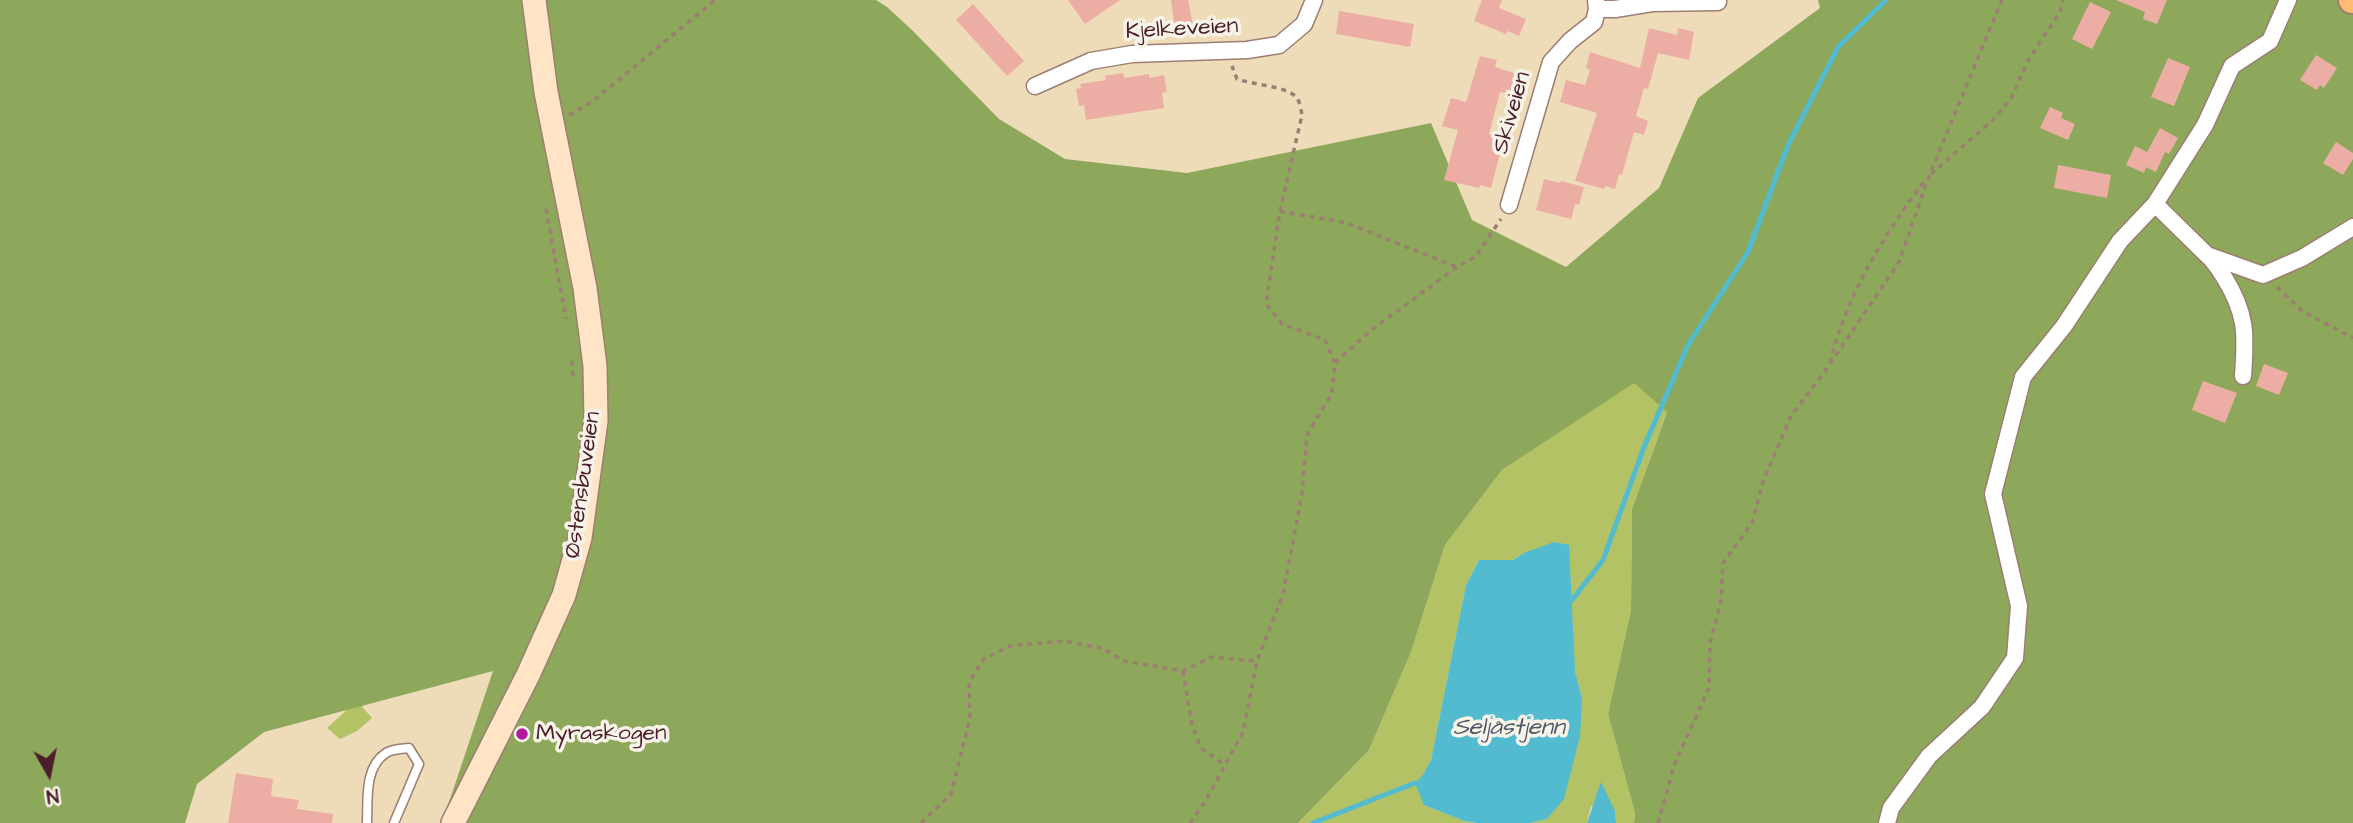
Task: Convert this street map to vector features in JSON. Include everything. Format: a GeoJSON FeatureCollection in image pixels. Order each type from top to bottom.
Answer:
{"type":"FeatureCollection","features":[{"type":"Feature","properties":{"kind":"main road","name":"Østensbuveien"},"geometry":{"type":"LineString","coordinates":[[453,823],[528,675],[564,595],[580,538],[596,421],[595,366],[585,288],[552,125],[536,31],[534,0]]}},
{"type":"Feature","properties":{"kind":"street","name":"Kjelkeveien"},"geometry":{"type":"LineString","coordinates":[[1034,86],[1091,61],[1132,54],[1247,50],[1279,45],[1304,24],[1314,0]]}},
{"type":"Feature","properties":{"kind":"street"},"geometry":{"type":"LineString","coordinates":[[1887,823],[1891,808],[1929,756],[1982,706],[2015,659],[2019,606],[1993,494],[2023,377],[2064,326],[2120,241],[2155,204],[2205,125],[2232,66],[2270,41],[2288,0]]}},
{"type":"Feature","properties":{"kind":"street","name":"Skiveien"},"geometry":{"type":"LineString","coordinates":[[1509,205],[1551,62],[1570,41],[1594,22],[1596,5],[1615,9],[1652,3],[1718,2]]}},
{"type":"Feature","properties":{"kind":"street"},"geometry":{"type":"LineString","coordinates":[[2155,204],[2207,255],[2234,292],[2243,316],[2246,338],[2243,376]]}},
{"type":"Feature","properties":{"kind":"street"},"geometry":{"type":"LineString","coordinates":[[2207,255],[2263,275],[2302,258],[2353,227]]}},
{"type":"Feature","properties":{"kind":"lane"},"geometry":{"type":"LineString","coordinates":[[367,823],[368,785],[375,762],[388,751],[409,748],[419,764],[394,823]]}},
{"type":"Feature","properties":{"kind":"path"},"geometry":{"type":"LineString","coordinates":[[552,125],[593,101],[715,0]]}},
{"type":"Feature","properties":{"kind":"path"},"geometry":{"type":"LineString","coordinates":[[1658,823],[1675,764],[1709,688],[1710,643],[1721,601],[1723,563],[1752,523],[1764,478],[1791,416],[1828,367],[1899,262],[1929,176],[2002,0]]}},
{"type":"Feature","properties":{"kind":"path"},"geometry":{"type":"LineString","coordinates":[[1828,367],[1838,329],[1858,287],[1900,213],[1929,176],[1994,119],[2011,98],[2029,59],[2060,12],[2063,0]]}},
{"type":"Feature","properties":{"kind":"path"},"geometry":{"type":"LineString","coordinates":[[1190,823],[1205,802],[1243,733],[1257,661],[1283,594],[1302,494],[1307,435],[1332,393],[1335,363],[1325,340],[1282,324],[1266,304],[1280,211],[1302,115],[1298,99],[1286,89],[1237,79],[1230,50]]}},
{"type":"Feature","properties":{"kind":"path"},"geometry":{"type":"LineString","coordinates":[[544,198],[566,319]]}},
{"type":"Feature","properties":{"kind":"path"},"geometry":{"type":"LineString","coordinates":[[1335,363],[1369,332],[1457,267],[1475,257],[1509,205]]}},
{"type":"Feature","properties":{"kind":"path"},"geometry":{"type":"LineString","coordinates":[[1280,211],[1347,223],[1457,267]]}},
{"type":"Feature","properties":{"kind":"path"},"geometry":{"type":"LineString","coordinates":[[2263,275],[2302,311],[2353,338]]}},
{"type":"Feature","properties":{"kind":"path"},"geometry":{"type":"LineString","coordinates":[[572,360],[573,387]]}},
{"type":"Feature","properties":{"kind":"path"},"geometry":{"type":"LineString","coordinates":[[921,823],[951,794],[970,718],[969,682],[984,659],[1010,646],[1065,640],[1101,648],[1124,661],[1183,671],[1211,657],[1257,661]]}},
{"type":"Feature","properties":{"kind":"path"},"geometry":{"type":"LineString","coordinates":[[1183,671],[1192,725],[1202,748],[1225,765]]}},
{"type":"Feature","properties":{"kind":"green space"},"geometry":{"type":"Polygon","coordinates":[[[0,0],[876,0],[913,31],[999,119],[1065,159],[1187,173],[1431,123],[1472,220],[1566,267],[1659,188],[1698,98],[1820,8],[1818,0],[2353,0],[2353,823],[1634,823],[1635,813],[1608,714],[1631,610],[1632,509],[1667,412],[1634,383],[1502,470],[1445,545],[1411,652],[1369,750],[1298,823],[442,823],[493,671],[264,732],[197,784],[185,823],[0,823],[0,0]]]}},
{"type":"Feature","properties":{"kind":"green space"},"geometry":{"type":"Polygon","coordinates":[[[1634,382],[1667,411],[1632,509],[1631,610],[1608,714],[1635,813],[1634,823],[1616,823],[1615,811],[1591,806],[1587,823],[1530,823],[1547,819],[1582,698],[1575,671],[1524,553],[1513,560],[1479,560],[1466,585],[1431,760],[1422,776],[1424,805],[1464,821],[1477,823],[1298,823],[1369,750],[1411,652],[1445,545],[1502,470],[1634,382]]]}},
{"type":"Feature","properties":{"kind":"green space"},"geometry":{"type":"Polygon","coordinates":[[[362,696],[363,708],[372,718],[357,731],[340,739],[327,728],[362,696]]]}},
{"type":"Feature","properties":{"kind":"water","name":"Seljåstjenn"},"geometry":{"type":"Polygon","coordinates":[[[1554,542],[1569,545],[1575,671],[1582,698],[1580,736],[1564,799],[1547,819],[1530,823],[1464,821],[1424,805],[1415,783],[1431,760],[1466,585],[1479,560],[1513,560],[1554,542]]]}},
{"type":"Feature","properties":{"kind":"water"},"geometry":{"type":"Polygon","coordinates":[[[1601,782],[1615,811],[1616,823],[1587,823],[1601,782]]]}},
{"type":"Feature","properties":{"kind":"building"},"geometry":{"type":"Polygon","coordinates":[[[1068,0],[1120,0],[1085,24],[1068,0]]]}},
{"type":"Feature","properties":{"kind":"building"},"geometry":{"type":"Polygon","coordinates":[[[1171,0],[1188,0],[1193,26],[1175,29],[1171,0]]]}},
{"type":"Feature","properties":{"kind":"building"},"geometry":{"type":"Polygon","coordinates":[[[1482,0],[1502,0],[1499,8],[1526,19],[1519,36],[1508,31],[1506,34],[1474,21],[1482,0]]]}},
{"type":"Feature","properties":{"kind":"building"},"geometry":{"type":"Polygon","coordinates":[[[2116,0],[2167,0],[2157,24],[2143,19],[2145,12],[2116,0]]]}},
{"type":"Feature","properties":{"kind":"building"},"geometry":{"type":"Polygon","coordinates":[[[2090,2],[2111,12],[2092,49],[2072,39],[2090,2]]]}},
{"type":"Feature","properties":{"kind":"building"},"geometry":{"type":"Polygon","coordinates":[[[973,4],[1024,61],[1007,76],[956,20],[973,4]]]}},
{"type":"Feature","properties":{"kind":"building"},"geometry":{"type":"Polygon","coordinates":[[[1339,11],[1414,24],[1410,47],[1336,34],[1339,11]]]}},
{"type":"Feature","properties":{"kind":"building"},"geometry":{"type":"Polygon","coordinates":[[[1649,28],[1677,35],[1678,28],[1694,32],[1689,60],[1658,53],[1648,89],[1644,88],[1636,116],[1648,121],[1644,135],[1634,132],[1622,175],[1619,174],[1615,189],[1605,186],[1604,189],[1575,181],[1597,113],[1560,102],[1566,80],[1585,85],[1590,70],[1586,68],[1590,52],[1640,68],[1649,28]]]}},
{"type":"Feature","properties":{"kind":"building"},"geometry":{"type":"Polygon","coordinates":[[[2316,55],[2337,68],[2324,88],[2320,85],[2317,90],[2300,80],[2316,55]]]}},
{"type":"Feature","properties":{"kind":"building"},"geometry":{"type":"Polygon","coordinates":[[[1480,56],[1497,60],[1495,67],[1523,76],[1518,93],[1506,89],[1505,93],[1500,92],[1489,134],[1504,138],[1491,188],[1444,180],[1458,130],[1442,126],[1451,98],[1466,102],[1480,56]]]}},
{"type":"Feature","properties":{"kind":"building"},"geometry":{"type":"Polygon","coordinates":[[[2168,58],[2190,67],[2174,106],[2151,97],[2168,58]]]}},
{"type":"Feature","properties":{"kind":"building"},"geometry":{"type":"Polygon","coordinates":[[[1123,73],[1124,78],[1149,74],[1149,78],[1164,75],[1167,92],[1162,93],[1164,108],[1086,120],[1084,105],[1079,106],[1076,89],[1081,88],[1080,84],[1106,80],[1105,76],[1123,73]]]}},
{"type":"Feature","properties":{"kind":"building"},"geometry":{"type":"Polygon","coordinates":[[[2050,107],[2063,113],[2061,118],[2075,124],[2068,140],[2040,128],[2050,107]]]}},
{"type":"Feature","properties":{"kind":"building"},"geometry":{"type":"Polygon","coordinates":[[[2160,128],[2178,138],[2169,154],[2165,152],[2156,172],[2146,167],[2144,173],[2126,165],[2135,146],[2147,152],[2160,128]]]}},
{"type":"Feature","properties":{"kind":"building"},"geometry":{"type":"Polygon","coordinates":[[[2336,142],[2353,153],[2353,159],[2343,175],[2323,163],[2336,142]]]}},
{"type":"Feature","properties":{"kind":"building"},"geometry":{"type":"Polygon","coordinates":[[[2058,165],[2111,175],[2107,198],[2054,188],[2058,165]]]}},
{"type":"Feature","properties":{"kind":"building"},"geometry":{"type":"Polygon","coordinates":[[[1544,179],[1584,187],[1579,205],[1575,204],[1571,219],[1536,210],[1544,179]]]}},
{"type":"Feature","properties":{"kind":"building"},"geometry":{"type":"Polygon","coordinates":[[[2264,364],[2288,373],[2279,395],[2256,386],[2264,364]]]}},
{"type":"Feature","properties":{"kind":"building"},"geometry":{"type":"Polygon","coordinates":[[[2203,381],[2237,393],[2225,423],[2192,410],[2203,381]]]}},
{"type":"Feature","properties":{"kind":"building"},"geometry":{"type":"Polygon","coordinates":[[[236,773],[273,779],[271,796],[299,800],[297,809],[333,814],[332,823],[228,823],[236,773]]]}},
{"type":"Feature","properties":{"kind":"waterway"},"geometry":{"type":"LineString","coordinates":[[1572,600],[1603,560],[1644,447],[1688,345],[1748,252],[1788,145],[1838,47],[1886,0]]}},
{"type":"Feature","properties":{"kind":"waterway"},"geometry":{"type":"LineString","coordinates":[[1313,823],[1415,783]]}},
{"type":"Feature","properties":{"kind":"place","name":"Myraskogen"},"geometry":{"type":"Point","coordinates":[522,734]}}]}
